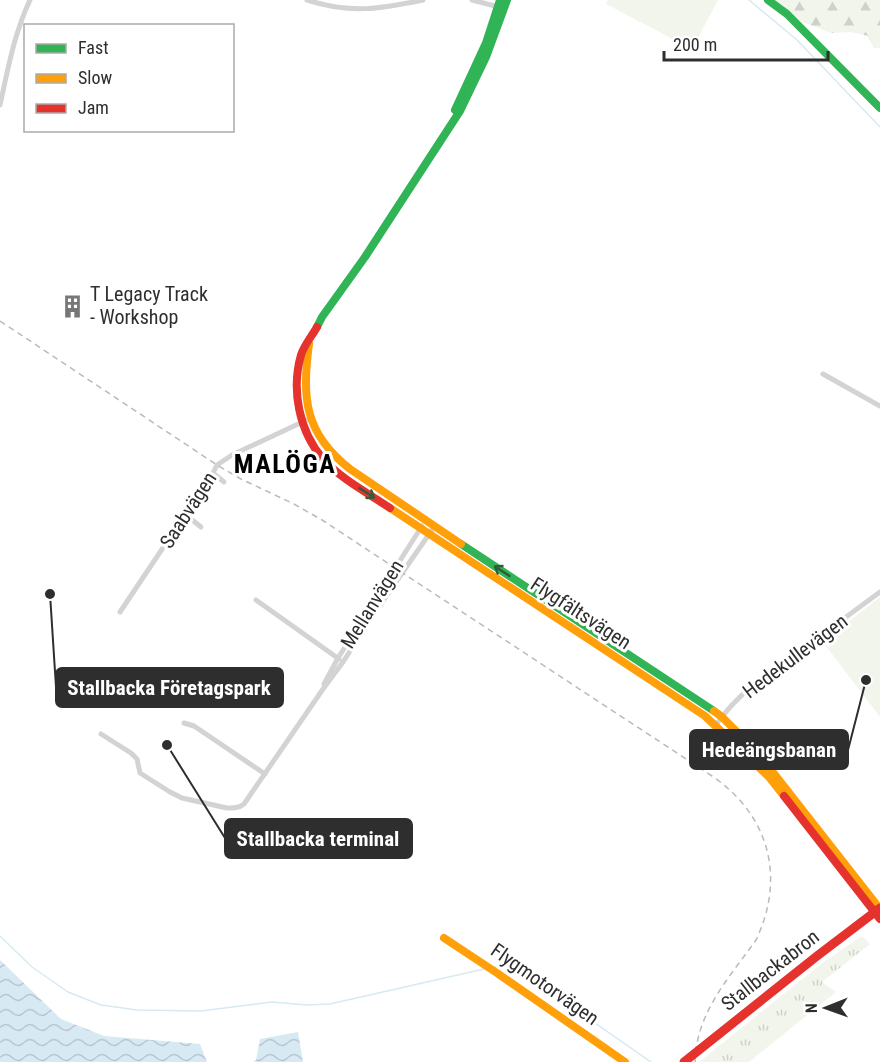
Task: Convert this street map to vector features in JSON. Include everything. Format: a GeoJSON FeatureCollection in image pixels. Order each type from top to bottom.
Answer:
{"type":"FeatureCollection","features":[{"type":"Feature","properties":{"kind":"main road"},"geometry":{"type":"LineString","coordinates":[[768,0],[787,14],[880,108]]}},
{"type":"Feature","properties":{"kind":"main road","name":"Flygfältsvägen"},"geometry":{"type":"LineString","coordinates":[[502,4],[493,41],[471,92],[365,257],[322,317],[310,340],[305,374],[306,420],[336,458],[350,470],[381,489],[427,527],[603,650],[664,688],[716,725],[769,777],[880,919]]}},
{"type":"Feature","properties":{"kind":"main road","name":"Flygfältsvägen"},"geometry":{"type":"LineString","coordinates":[[427,527],[722,717],[757,752],[880,908]]}},
{"type":"Feature","properties":{"kind":"main road","name":"Stallbackabron"},"geometry":{"type":"LineString","coordinates":[[684,1062],[880,908]]}},
{"type":"Feature","properties":{"kind":"main road","name":"Flygmotorvägen"},"geometry":{"type":"LineString","coordinates":[[444,938],[497,972],[625,1062]]}},
{"type":"Feature","properties":{"kind":"street"},"geometry":{"type":"LineString","coordinates":[[0,105],[13,45],[20,21],[30,0]]}},
{"type":"Feature","properties":{"kind":"street"},"geometry":{"type":"LineString","coordinates":[[307,0],[334,7],[361,10],[423,0]]}},
{"type":"Feature","properties":{"kind":"street"},"geometry":{"type":"LineString","coordinates":[[472,0],[502,4]]}},
{"type":"Feature","properties":{"kind":"street"},"geometry":{"type":"LineString","coordinates":[[823,374],[880,406]]}},
{"type":"Feature","properties":{"kind":"street","name":"Saabvägen"},"geometry":{"type":"LineString","coordinates":[[120,612],[186,515],[215,467],[232,454],[306,420]]}},
{"type":"Feature","properties":{"kind":"street"},"geometry":{"type":"LineString","coordinates":[[213,473],[224,482]]}},
{"type":"Feature","properties":{"kind":"street"},"geometry":{"type":"LineString","coordinates":[[186,515],[201,527]]}},
{"type":"Feature","properties":{"kind":"street","name":"Mellanvägen"},"geometry":{"type":"LineString","coordinates":[[101,734],[131,753],[137,759],[140,772],[170,792],[182,798],[227,808],[238,808],[244,804],[323,689],[427,527]]}},
{"type":"Feature","properties":{"kind":"street","name":"Mellanvägen"},"geometry":{"type":"LineString","coordinates":[[341,660],[427,527]]}},
{"type":"Feature","properties":{"kind":"street","name":"Hedekullevägen"},"geometry":{"type":"LineString","coordinates":[[716,725],[738,698],[765,674],[880,592]]}},
{"type":"Feature","properties":{"kind":"street"},"geometry":{"type":"LineString","coordinates":[[256,600],[341,660]]}},
{"type":"Feature","properties":{"kind":"street"},"geometry":{"type":"LineString","coordinates":[[184,723],[194,726],[265,774]]}},
{"type":"Feature","properties":{"kind":"green space"},"geometry":{"type":"Polygon","coordinates":[[[608,0],[718,0],[692,49],[606,4],[608,0]]]}},
{"type":"Feature","properties":{"kind":"green space"},"geometry":{"type":"Polygon","coordinates":[[[775,0],[880,0],[880,48],[874,48],[868,36],[851,32],[831,33],[800,21],[775,0]]]}},
{"type":"Feature","properties":{"kind":"green space"},"geometry":{"type":"Polygon","coordinates":[[[880,597],[880,717],[823,642],[880,597]]]}},
{"type":"Feature","properties":{"kind":"green space"},"geometry":{"type":"Polygon","coordinates":[[[862,936],[870,944],[822,982],[836,992],[749,1062],[699,1062],[825,961],[862,936]]]}},
{"type":"Feature","properties":{"kind":"water"},"geometry":{"type":"Polygon","coordinates":[[[0,960],[61,1019],[104,1036],[200,1044],[207,1062],[0,1062],[0,960]]]}},
{"type":"Feature","properties":{"kind":"water"},"geometry":{"type":"Polygon","coordinates":[[[298,1032],[303,1062],[253,1062],[256,1060],[260,1039],[298,1032]]]}},
{"type":"Feature","properties":{"kind":"waterway"},"geometry":{"type":"LineString","coordinates":[[749,0],[797,40],[880,127]]}},
{"type":"Feature","properties":{"kind":"waterway"},"geometry":{"type":"LineString","coordinates":[[0,936],[32,967],[68,992],[101,1005],[137,1010],[201,1011],[272,1002],[330,1004],[484,969]]}},
{"type":"Feature","properties":{"kind":"waterway"},"geometry":{"type":"LineString","coordinates":[[494,967],[510,966],[651,1062]]}},
{"type":"Feature","properties":{"kind":"railway"},"geometry":{"type":"LineString","coordinates":[[0,321],[217,465],[322,520],[712,776],[747,809],[759,828],[767,849],[770,893],[756,940],[725,982],[708,1012],[701,1028],[695,1062]]}},
{"type":"Feature","properties":{"kind":"traffic: fast"},"geometry":{"type":"LineString","coordinates":[[455,110],[486,43],[500,0]]}},
{"type":"Feature","properties":{"kind":"traffic: fast"},"geometry":{"type":"LineString","coordinates":[[317,327],[460,111],[486,57],[507,0]]}},
{"type":"Feature","properties":{"kind":"traffic: fast"},"geometry":{"type":"LineString","coordinates":[[768,0],[787,14],[880,108]]}},
{"type":"Feature","properties":{"kind":"traffic: fast"},"geometry":{"type":"LineString","coordinates":[[461,544],[714,711]]}},
{"type":"Feature","properties":{"kind":"traffic: slow"},"geometry":{"type":"LineString","coordinates":[[309,344],[307,398],[315,428],[323,442],[350,469],[461,544]]}},
{"type":"Feature","properties":{"kind":"traffic: slow"},"geometry":{"type":"LineString","coordinates":[[390,508],[705,716],[769,777],[784,796]]}},
{"type":"Feature","properties":{"kind":"traffic: slow"},"geometry":{"type":"LineString","coordinates":[[714,711],[757,752],[880,909]]}},
{"type":"Feature","properties":{"kind":"traffic: slow"},"geometry":{"type":"LineString","coordinates":[[444,938],[625,1062]]}},
{"type":"Feature","properties":{"kind":"traffic: jam"},"geometry":{"type":"LineString","coordinates":[[317,327],[302,351],[298,368],[299,410],[308,436],[330,466],[390,508]]}},
{"type":"Feature","properties":{"kind":"traffic: jam"},"geometry":{"type":"LineString","coordinates":[[784,796],[880,919]]}},
{"type":"Feature","properties":{"kind":"traffic: jam"},"geometry":{"type":"LineString","coordinates":[[684,1062],[880,908]]}},
{"type":"Feature","properties":{"kind":"place","name":"T Legacy Track - Workshop"},"geometry":{"type":"Point","coordinates":[72,306]}},
{"type":"Feature","properties":{"kind":"place","name":"Stallbacka Företagspark"},"geometry":{"type":"Point","coordinates":[50,594]}},
{"type":"Feature","properties":{"kind":"place","name":"Hedeängsbanan"},"geometry":{"type":"Point","coordinates":[866,680]}},
{"type":"Feature","properties":{"kind":"place","name":"Stallbacka terminal"},"geometry":{"type":"Point","coordinates":[167,745]}},
{"type":"Feature","properties":{"kind":"district","name":"MALÖGA"},"geometry":{"type":"Point","coordinates":[285,464]}}]}
